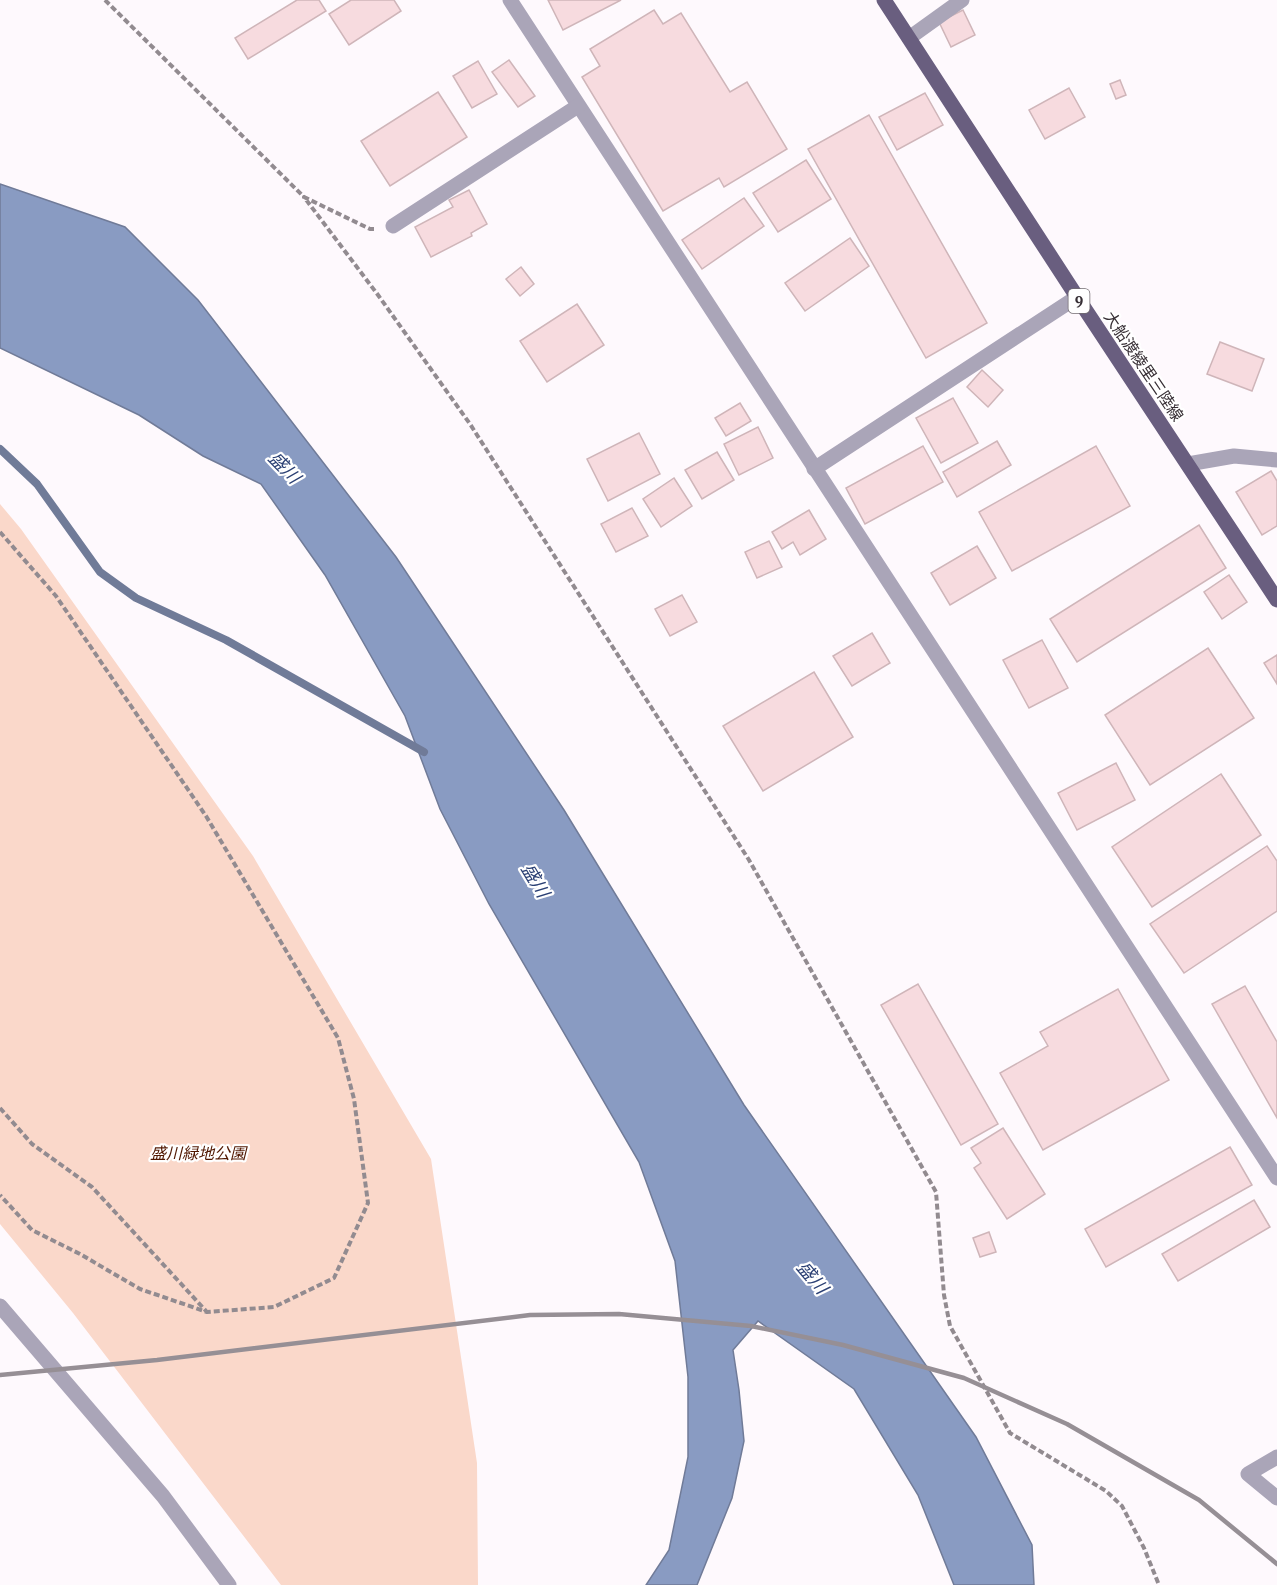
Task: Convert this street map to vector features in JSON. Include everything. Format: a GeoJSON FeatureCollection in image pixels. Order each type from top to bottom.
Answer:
{"type":"FeatureCollection","features":[{"type":"Feature","properties":{"kind":"main road","name":"大船渡綾里三陸線"},"geometry":{"type":"LineString","coordinates":[[884,0],[1277,600]]}},
{"type":"Feature","properties":{"kind":"street"},"geometry":{"type":"LineString","coordinates":[[510,0],[1277,1178]]}},
{"type":"Feature","properties":{"kind":"street"},"geometry":{"type":"LineString","coordinates":[[909,38],[962,0]]}},
{"type":"Feature","properties":{"kind":"street"},"geometry":{"type":"LineString","coordinates":[[393,226],[578,106]]}},
{"type":"Feature","properties":{"kind":"street"},"geometry":{"type":"LineString","coordinates":[[814,469],[1077,297]]}},
{"type":"Feature","properties":{"kind":"street"},"geometry":{"type":"LineString","coordinates":[[1188,464],[1234,456],[1277,460]]}},
{"type":"Feature","properties":{"kind":"street"},"geometry":{"type":"LineString","coordinates":[[0,1306],[163,1496],[229,1585]]}},
{"type":"Feature","properties":{"kind":"street"},"geometry":{"type":"LineString","coordinates":[[1277,1456],[1248,1474],[1277,1498]]}},
{"type":"Feature","properties":{"kind":"path"},"geometry":{"type":"LineString","coordinates":[[105,0],[304,197],[378,295],[470,424],[749,860],[936,1192],[944,1295],[950,1326],[1010,1433],[1106,1491],[1122,1506],[1144,1548],[1159,1585]]}},
{"type":"Feature","properties":{"kind":"path"},"geometry":{"type":"LineString","coordinates":[[304,197],[370,229],[393,226]]}},
{"type":"Feature","properties":{"kind":"path"},"geometry":{"type":"LineString","coordinates":[[0,532],[56,596],[206,816],[338,1038],[354,1099],[368,1203],[334,1278],[274,1307],[207,1312],[140,1289],[80,1254],[32,1230],[0,1195]]}},
{"type":"Feature","properties":{"kind":"path"},"geometry":{"type":"LineString","coordinates":[[0,1108],[32,1144],[92,1186],[207,1312]]}},
{"type":"Feature","properties":{"kind":"green space","name":"盛川緑地公園"},"geometry":{"type":"Polygon","coordinates":[[[0,504],[21,529],[253,856],[431,1159],[477,1463],[478,1585],[281,1585],[73,1313],[0,1224],[0,504]]]}},
{"type":"Feature","properties":{"kind":"water","name":"盛川"},"geometry":{"type":"Polygon","coordinates":[[[0,184],[125,227],[198,300],[396,557],[564,810],[744,1105],[976,1437],[1032,1545],[1034,1585],[954,1585],[918,1495],[854,1389],[758,1321],[733,1350],[744,1441],[732,1498],[697,1585],[646,1585],[669,1550],[688,1457],[688,1377],[675,1261],[639,1162],[489,904],[440,809],[405,716],[325,575],[261,484],[203,456],[139,415],[0,348],[0,184]]]}},
{"type":"Feature","properties":{"kind":"building"},"geometry":{"type":"Polygon","coordinates":[[[297,0],[319,0],[326,11],[248,59],[235,38],[297,0]]]}},
{"type":"Feature","properties":{"kind":"building"},"geometry":{"type":"Polygon","coordinates":[[[351,0],[394,0],[401,11],[349,45],[329,14],[351,0]]]}},
{"type":"Feature","properties":{"kind":"building"},"geometry":{"type":"Polygon","coordinates":[[[548,0],[621,0],[563,30],[548,0]]]}},
{"type":"Feature","properties":{"kind":"building"},"geometry":{"type":"Polygon","coordinates":[[[654,10],[663,24],[681,13],[730,92],[747,82],[787,149],[724,187],[719,178],[663,211],[582,77],[600,66],[590,49],[654,10]]]}},
{"type":"Feature","properties":{"kind":"building"},"geometry":{"type":"Polygon","coordinates":[[[963,10],[975,35],[951,47],[939,22],[963,10]]]}},
{"type":"Feature","properties":{"kind":"building"},"geometry":{"type":"Polygon","coordinates":[[[509,60],[535,96],[518,107],[492,72],[509,60]]]}},
{"type":"Feature","properties":{"kind":"building"},"geometry":{"type":"Polygon","coordinates":[[[478,61],[497,94],[472,108],[453,76],[478,61]]]}},
{"type":"Feature","properties":{"kind":"building"},"geometry":{"type":"Polygon","coordinates":[[[1120,80],[1126,95],[1116,99],[1110,84],[1120,80]]]}},
{"type":"Feature","properties":{"kind":"building"},"geometry":{"type":"Polygon","coordinates":[[[1069,88],[1085,117],[1045,139],[1029,110],[1069,88]]]}},
{"type":"Feature","properties":{"kind":"building"},"geometry":{"type":"Polygon","coordinates":[[[438,92],[467,137],[390,186],[361,141],[438,92]]]}},
{"type":"Feature","properties":{"kind":"building"},"geometry":{"type":"Polygon","coordinates":[[[925,93],[943,125],[897,150],[879,117],[925,93]]]}},
{"type":"Feature","properties":{"kind":"building"},"geometry":{"type":"Polygon","coordinates":[[[869,115],[987,323],[926,358],[808,149],[869,115]]]}},
{"type":"Feature","properties":{"kind":"building"},"geometry":{"type":"Polygon","coordinates":[[[806,160],[831,199],[778,232],[753,193],[806,160]]]}},
{"type":"Feature","properties":{"kind":"building"},"geometry":{"type":"Polygon","coordinates":[[[469,190],[487,224],[471,233],[472,236],[431,257],[415,227],[453,207],[449,200],[469,190]]]}},
{"type":"Feature","properties":{"kind":"building"},"geometry":{"type":"Polygon","coordinates":[[[744,198],[764,226],[702,269],[682,240],[744,198]]]}},
{"type":"Feature","properties":{"kind":"building"},"geometry":{"type":"Polygon","coordinates":[[[850,238],[869,266],[805,311],[785,283],[850,238]]]}},
{"type":"Feature","properties":{"kind":"building"},"geometry":{"type":"Polygon","coordinates":[[[521,267],[534,284],[520,296],[506,279],[521,267]]]}},
{"type":"Feature","properties":{"kind":"building"},"geometry":{"type":"Polygon","coordinates":[[[577,304],[604,345],[547,382],[520,341],[577,304]]]}},
{"type":"Feature","properties":{"kind":"building"},"geometry":{"type":"Polygon","coordinates":[[[1220,342],[1264,359],[1252,391],[1207,374],[1220,342]]]}},
{"type":"Feature","properties":{"kind":"building"},"geometry":{"type":"Polygon","coordinates":[[[982,370],[1003,390],[988,407],[967,387],[982,370]]]}},
{"type":"Feature","properties":{"kind":"building"},"geometry":{"type":"Polygon","coordinates":[[[953,398],[978,443],[941,463],[916,418],[953,398]]]}},
{"type":"Feature","properties":{"kind":"building"},"geometry":{"type":"Polygon","coordinates":[[[740,403],[751,421],[726,436],[715,418],[740,403]]]}},
{"type":"Feature","properties":{"kind":"building"},"geometry":{"type":"Polygon","coordinates":[[[758,427],[773,458],[739,475],[724,444],[758,427]]]}},
{"type":"Feature","properties":{"kind":"building"},"geometry":{"type":"Polygon","coordinates":[[[639,433],[660,474],[608,501],[587,459],[639,433]]]}},
{"type":"Feature","properties":{"kind":"building"},"geometry":{"type":"Polygon","coordinates":[[[997,441],[1011,465],[957,497],[943,472],[997,441]]]}},
{"type":"Feature","properties":{"kind":"building"},"geometry":{"type":"Polygon","coordinates":[[[923,446],[943,482],[865,524],[846,488],[923,446]]]}},
{"type":"Feature","properties":{"kind":"building"},"geometry":{"type":"Polygon","coordinates":[[[1096,446],[1130,506],[1012,571],[979,512],[1096,446]]]}},
{"type":"Feature","properties":{"kind":"building"},"geometry":{"type":"Polygon","coordinates":[[[717,452],[734,480],[702,499],[685,470],[717,452]]]}},
{"type":"Feature","properties":{"kind":"building"},"geometry":{"type":"Polygon","coordinates":[[[1271,471],[1277,481],[1277,526],[1262,535],[1236,492],[1271,471]]]}},
{"type":"Feature","properties":{"kind":"building"},"geometry":{"type":"Polygon","coordinates":[[[674,478],[692,506],[661,527],[643,499],[674,478]]]}},
{"type":"Feature","properties":{"kind":"building"},"geometry":{"type":"Polygon","coordinates":[[[632,508],[648,536],[616,552],[601,524],[632,508]]]}},
{"type":"Feature","properties":{"kind":"building"},"geometry":{"type":"Polygon","coordinates":[[[809,510],[826,539],[800,555],[793,542],[782,549],[772,532],[809,510]]]}},
{"type":"Feature","properties":{"kind":"building"},"geometry":{"type":"Polygon","coordinates":[[[1199,525],[1226,568],[1077,662],[1050,619],[1199,525]]]}},
{"type":"Feature","properties":{"kind":"building"},"geometry":{"type":"Polygon","coordinates":[[[769,541],[782,567],[757,578],[745,552],[769,541]]]}},
{"type":"Feature","properties":{"kind":"building"},"geometry":{"type":"Polygon","coordinates":[[[977,546],[996,578],[950,605],[931,573],[977,546]]]}},
{"type":"Feature","properties":{"kind":"building"},"geometry":{"type":"Polygon","coordinates":[[[1229,575],[1247,602],[1222,619],[1204,592],[1229,575]]]}},
{"type":"Feature","properties":{"kind":"building"},"geometry":{"type":"Polygon","coordinates":[[[682,595],[697,622],[670,636],[655,609],[682,595]]]}},
{"type":"Feature","properties":{"kind":"building"},"geometry":{"type":"Polygon","coordinates":[[[872,633],[890,663],[852,686],[833,656],[872,633]]]}},
{"type":"Feature","properties":{"kind":"building"},"geometry":{"type":"Polygon","coordinates":[[[1042,640],[1068,688],[1029,708],[1003,660],[1042,640]]]}},
{"type":"Feature","properties":{"kind":"building"},"geometry":{"type":"Polygon","coordinates":[[[1208,648],[1254,718],[1150,785],[1105,715],[1208,648]]]}},
{"type":"Feature","properties":{"kind":"building"},"geometry":{"type":"Polygon","coordinates":[[[1277,655],[1277,684],[1264,663],[1277,655]]]}},
{"type":"Feature","properties":{"kind":"building"},"geometry":{"type":"Polygon","coordinates":[[[814,672],[853,737],[763,791],[723,726],[814,672]]]}},
{"type":"Feature","properties":{"kind":"building"},"geometry":{"type":"Polygon","coordinates":[[[1116,763],[1135,800],[1077,830],[1058,793],[1116,763]]]}},
{"type":"Feature","properties":{"kind":"building"},"geometry":{"type":"Polygon","coordinates":[[[1221,774],[1261,835],[1152,907],[1112,847],[1221,774]]]}},
{"type":"Feature","properties":{"kind":"building"},"geometry":{"type":"Polygon","coordinates":[[[1267,846],[1277,861],[1277,911],[1184,973],[1150,924],[1267,846]]]}},
{"type":"Feature","properties":{"kind":"building"},"geometry":{"type":"Polygon","coordinates":[[[918,984],[998,1124],[961,1145],[881,1005],[918,984]]]}},
{"type":"Feature","properties":{"kind":"building"},"geometry":{"type":"Polygon","coordinates":[[[1245,986],[1277,1042],[1277,1118],[1212,1004],[1245,986]]]}},
{"type":"Feature","properties":{"kind":"building"},"geometry":{"type":"Polygon","coordinates":[[[1118,989],[1169,1080],[1043,1150],[1000,1073],[1048,1046],[1040,1032],[1118,989]]]}},
{"type":"Feature","properties":{"kind":"building"},"geometry":{"type":"Polygon","coordinates":[[[1003,1128],[1045,1194],[1007,1219],[974,1168],[981,1163],[971,1148],[1003,1128]]]}},
{"type":"Feature","properties":{"kind":"building"},"geometry":{"type":"Polygon","coordinates":[[[1230,1147],[1252,1185],[1106,1267],[1085,1229],[1230,1147]]]}},
{"type":"Feature","properties":{"kind":"building"},"geometry":{"type":"Polygon","coordinates":[[[1254,1200],[1270,1227],[1178,1281],[1162,1254],[1254,1200]]]}},
{"type":"Feature","properties":{"kind":"building"},"geometry":{"type":"Polygon","coordinates":[[[989,1232],[996,1252],[980,1257],[973,1238],[989,1232]]]}},
{"type":"Feature","properties":{"kind":"waterway"},"geometry":{"type":"LineString","coordinates":[[0,449],[37,484],[100,572],[136,598],[226,640],[424,752]]}},
{"type":"Feature","properties":{"kind":"railway"},"geometry":{"type":"LineString","coordinates":[[0,1375],[157,1360],[530,1315],[619,1314],[751,1326],[843,1345],[964,1378],[1067,1424],[1199,1500],[1277,1564]]}}]}
